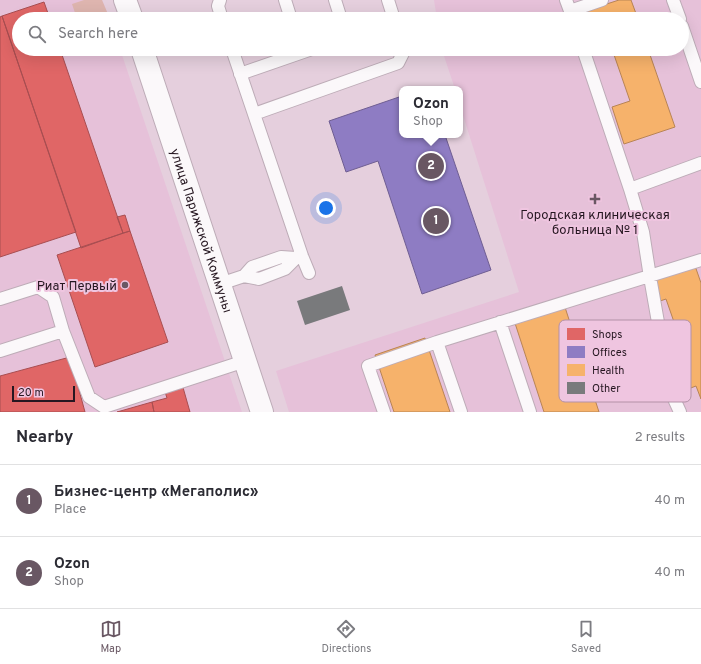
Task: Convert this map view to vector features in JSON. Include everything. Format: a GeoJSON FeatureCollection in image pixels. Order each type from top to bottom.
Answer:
{"type":"FeatureCollection","features":[{"type":"Feature","properties":{"kind":"main road"},"geometry":{"type":"LineString","coordinates":[[125,0],[129,12]]}},
{"type":"Feature","properties":{"kind":"main road","name":"улица Парижской Коммуны"},"geometry":{"type":"LineString","coordinates":[[144,56],[262,412]]}},
{"type":"Feature","properties":{"kind":"lane"},"geometry":{"type":"LineString","coordinates":[[220,0],[218,6],[220,12]]}},
{"type":"Feature","properties":{"kind":"lane"},"geometry":{"type":"LineString","coordinates":[[285,0],[289,12]]}},
{"type":"Feature","properties":{"kind":"lane"},"geometry":{"type":"LineString","coordinates":[[335,0],[339,12]]}},
{"type":"Feature","properties":{"kind":"lane"},"geometry":{"type":"LineString","coordinates":[[388,0],[392,12]]}},
{"type":"Feature","properties":{"kind":"lane"},"geometry":{"type":"LineString","coordinates":[[570,10],[602,0]]}},
{"type":"Feature","properties":{"kind":"lane"},"geometry":{"type":"LineString","coordinates":[[673,0],[677,12]]}},
{"type":"Feature","properties":{"kind":"lane"},"geometry":{"type":"LineString","coordinates":[[689,47],[701,82]]}},
{"type":"Feature","properties":{"kind":"lane"},"geometry":{"type":"LineString","coordinates":[[234,56],[299,257],[309,273]]}},
{"type":"Feature","properties":{"kind":"lane"},"geometry":{"type":"LineString","coordinates":[[240,74],[289,56]]}},
{"type":"Feature","properties":{"kind":"lane"},"geometry":{"type":"LineString","coordinates":[[254,114],[398,63],[402,56]]}},
{"type":"Feature","properties":{"kind":"lane"},"geometry":{"type":"LineString","coordinates":[[585,56],[643,232],[658,320]]}},
{"type":"Feature","properties":{"kind":"lane"},"geometry":{"type":"LineString","coordinates":[[630,189],[701,163]]}},
{"type":"Feature","properties":{"kind":"lane"},"geometry":{"type":"LineString","coordinates":[[220,284],[244,276],[252,267],[281,257],[299,257]]}},
{"type":"Feature","properties":{"kind":"lane"},"geometry":{"type":"LineString","coordinates":[[384,412],[368,366],[437,342],[701,260]]}},
{"type":"Feature","properties":{"kind":"lane"},"geometry":{"type":"LineString","coordinates":[[0,300],[38,287],[53,297],[89,398],[104,407],[245,361]]}},
{"type":"Feature","properties":{"kind":"lane"},"geometry":{"type":"LineString","coordinates":[[500,322],[530,412]]}},
{"type":"Feature","properties":{"kind":"lane"},"geometry":{"type":"LineString","coordinates":[[0,351],[64,331]]}},
{"type":"Feature","properties":{"kind":"lane"},"geometry":{"type":"LineString","coordinates":[[437,342],[461,412]]}},
{"type":"Feature","properties":{"kind":"lane"},"geometry":{"type":"LineString","coordinates":[[675,402],[680,412]]}},
{"type":"Feature","properties":{"kind":"shaded area"},"geometry":{"type":"Polygon","coordinates":[[[0,0],[102,0],[107,12],[12,12],[12,56],[122,56],[242,412],[0,412],[0,0]]]}},
{"type":"Feature","properties":{"kind":"shaded area"},"geometry":{"type":"Polygon","coordinates":[[[84,0],[102,0],[107,12],[75,12],[72,4],[84,0]]]}},
{"type":"Feature","properties":{"kind":"shaded area","name":"Городская клиническая больница № 1"},"geometry":{"type":"Polygon","coordinates":[[[434,0],[701,0],[701,412],[289,412],[276,371],[519,292],[463,115],[463,86],[454,86],[444,56],[689,56],[689,12],[436,12],[434,0]]]}},
{"type":"Feature","properties":{"kind":"building: Shops"},"geometry":{"type":"Polygon","coordinates":[[[44,2],[48,12],[14,12],[44,2]]]}},
{"type":"Feature","properties":{"kind":"building: Shops"},"geometry":{"type":"Polygon","coordinates":[[[12,13],[12,45],[2,16],[12,13]]]}},
{"type":"Feature","properties":{"kind":"building: Shops"},"geometry":{"type":"Polygon","coordinates":[[[2,16],[12,45],[12,56],[16,56],[76,232],[0,257],[0,17],[2,16]]]}},
{"type":"Feature","properties":{"kind":"building: Shops"},"geometry":{"type":"Polygon","coordinates":[[[16,56],[62,56],[123,233],[81,248],[16,56]]]}},
{"type":"Feature","properties":{"kind":"building: Shops"},"geometry":{"type":"Polygon","coordinates":[[[125,215],[130,231],[123,233],[117,217],[125,215]]]}},
{"type":"Feature","properties":{"kind":"building: Shops"},"geometry":{"type":"Polygon","coordinates":[[[130,231],[168,342],[95,367],[57,255],[130,231]]]}},
{"type":"Feature","properties":{"kind":"building: Shops"},"geometry":{"type":"Polygon","coordinates":[[[70,357],[85,412],[0,412],[0,376],[70,357]]]}},
{"type":"Feature","properties":{"kind":"building: Shops"},"geometry":{"type":"Polygon","coordinates":[[[182,384],[190,412],[154,412],[152,402],[167,398],[164,389],[182,384]]]}},
{"type":"Feature","properties":{"kind":"building: Shops"},"geometry":{"type":"Polygon","coordinates":[[[152,402],[154,412],[117,412],[152,402]]]}},
{"type":"Feature","properties":{"kind":"building: Offices"},"geometry":{"type":"Polygon","coordinates":[[[399,97],[399,138],[446,138],[491,270],[422,294],[378,161],[346,172],[329,121],[399,97]]]}},
{"type":"Feature","properties":{"kind":"building: Health"},"geometry":{"type":"Polygon","coordinates":[[[619,0],[631,0],[635,12],[582,12],[619,0]]]}},
{"type":"Feature","properties":{"kind":"building: Health"},"geometry":{"type":"Polygon","coordinates":[[[614,56],[650,56],[675,127],[624,144],[612,107],[630,101],[614,56]]]}},
{"type":"Feature","properties":{"kind":"building: Health"},"geometry":{"type":"Polygon","coordinates":[[[693,260],[701,283],[701,399],[696,386],[691,388],[691,320],[673,320],[666,299],[660,301],[651,275],[693,260]]]}},
{"type":"Feature","properties":{"kind":"building: Health"},"geometry":{"type":"Polygon","coordinates":[[[562,298],[569,320],[559,320],[559,402],[596,402],[599,412],[544,412],[512,314],[562,298]]]}},
{"type":"Feature","properties":{"kind":"building: Health"},"geometry":{"type":"Polygon","coordinates":[[[425,338],[450,412],[394,412],[375,355],[425,338]]]}},
{"type":"Feature","properties":{"kind":"building: Other"},"geometry":{"type":"Polygon","coordinates":[[[342,286],[350,310],[305,325],[297,301],[342,286]]]}},
{"type":"Feature","properties":{"kind":"place","name":"Ozon"},"geometry":{"type":"Point","coordinates":[431,166]}},
{"type":"Feature","properties":{"kind":"place","name":"Городская клиническая больница № 1"},"geometry":{"type":"Point","coordinates":[595,199]}},
{"type":"Feature","properties":{"kind":"place","name":"Бизнес-центр «Мегаполис»"},"geometry":{"type":"Point","coordinates":[436,221]}},
{"type":"Feature","properties":{"kind":"place","name":"Риат Первый"},"geometry":{"type":"Point","coordinates":[125,285]}}]}
